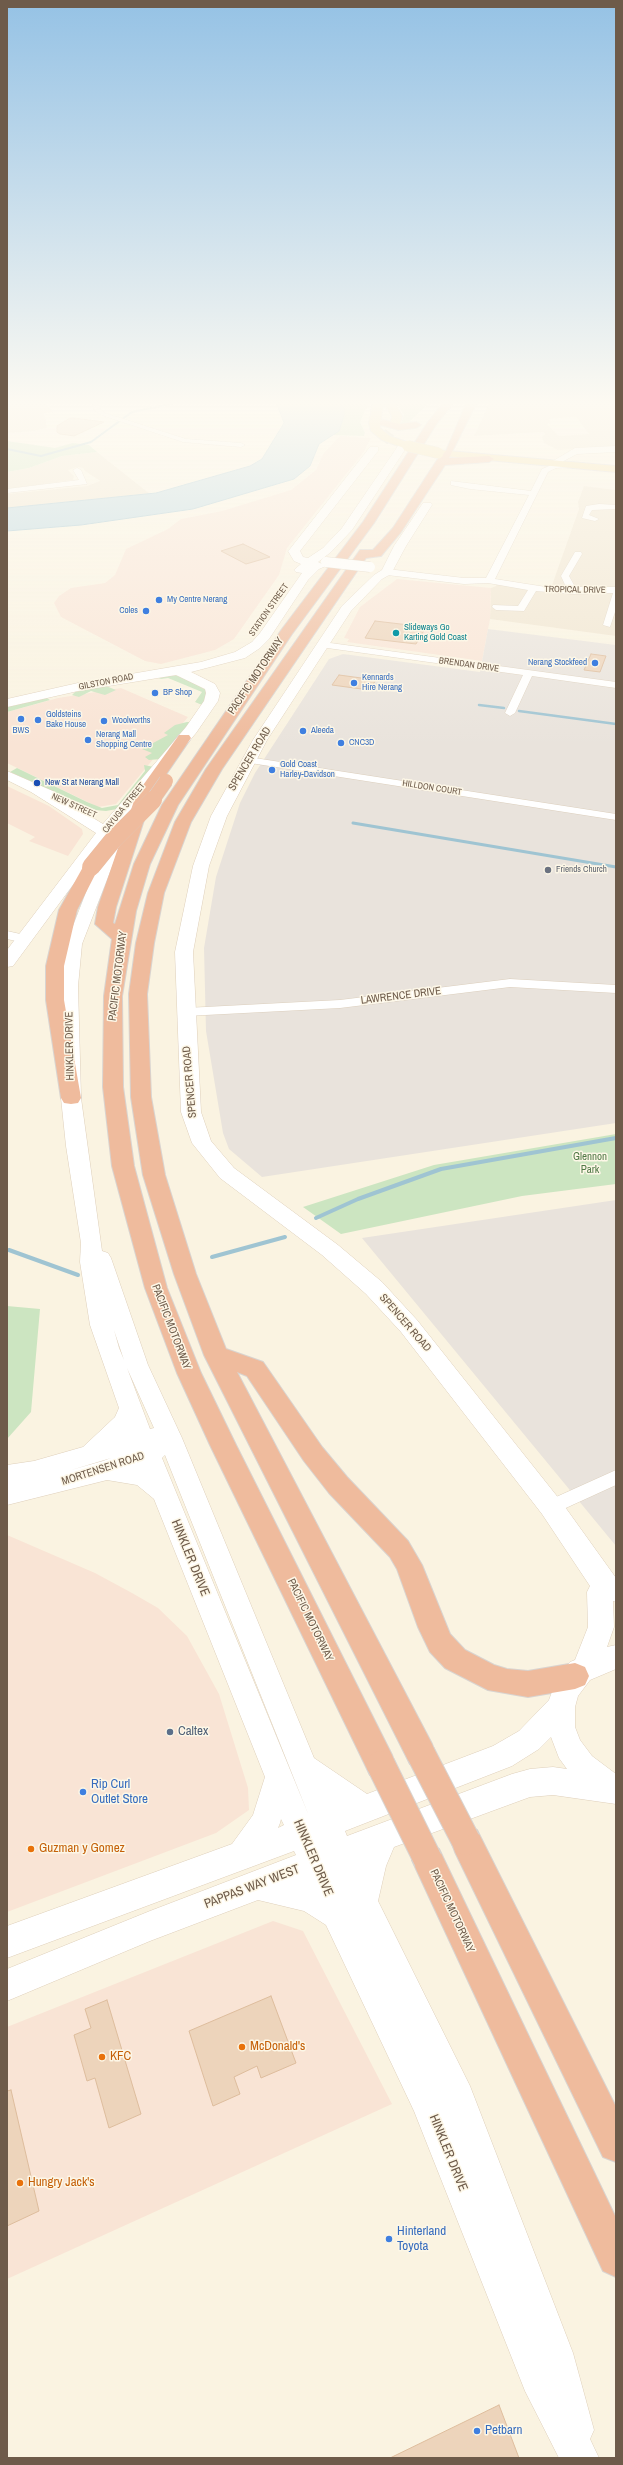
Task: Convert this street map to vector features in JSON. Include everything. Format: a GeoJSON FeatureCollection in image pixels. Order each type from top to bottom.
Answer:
{"type":"FeatureCollection","features":[{"type":"Feature","properties":{"kind":"highway","name":"PACIFIC MOTORWAY"},"geometry":{"type":"LineString","coordinates":[[372,517],[299,614],[192,769],[160,823],[140,871],[121,938],[113,996],[113,1094],[123,1166],[156,1288],[189,1373],[428,1860],[616,2258]]}},
{"type":"Feature","properties":{"kind":"highway"},"geometry":{"type":"LineString","coordinates":[[369,558],[382,548],[406,517]]}},
{"type":"Feature","properties":{"kind":"highway","name":"PACIFIC MOTORWAY"},"geometry":{"type":"LineString","coordinates":[[369,558],[198,795],[183,822],[156,893],[145,943],[138,994],[139,1057],[147,1138],[154,1175],[184,1274],[216,1355],[466,1841],[616,2144]]}},
{"type":"Feature","properties":{"kind":"highway"},"geometry":{"type":"LineString","coordinates":[[72,1098],[55,1000],[55,966],[62,930],[68,910],[78,888],[91,867],[113,840],[153,800],[228,695],[248,689]]}},
{"type":"Feature","properties":{"kind":"highway"},"geometry":{"type":"LineString","coordinates":[[121,938],[104,924],[107,907],[144,795],[184,738]]}},
{"type":"Feature","properties":{"kind":"highway"},"geometry":{"type":"LineString","coordinates":[[216,1355],[255,1369],[313,1454],[338,1485],[399,1549],[409,1564],[432,1628],[440,1642],[455,1659],[488,1678],[507,1682],[528,1684],[580,1672]]}},
{"type":"Feature","properties":{"kind":"street","name":"STATION STREET"},"geometry":{"type":"LineString","coordinates":[[166,663],[219,662],[240,655],[256,645],[267,634],[304,578],[312,560],[336,517]]}},
{"type":"Feature","properties":{"kind":"street"},"geometry":{"type":"LineString","coordinates":[[288,573],[312,560],[356,517]]}},
{"type":"Feature","properties":{"kind":"street"},"geometry":{"type":"LineString","coordinates":[[312,560],[369,558],[387,572],[400,546],[419,517]]}},
{"type":"Feature","properties":{"kind":"street"},"geometry":{"type":"LineString","coordinates":[[488,580],[491,578],[521,517]]}},
{"type":"Feature","properties":{"kind":"street"},"geometry":{"type":"LineString","coordinates":[[588,517],[595,519]]}},
{"type":"Feature","properties":{"kind":"street"},"geometry":{"type":"LineString","coordinates":[[572,591],[565,576],[578,554]]}},
{"type":"Feature","properties":{"kind":"street","name":"STATION STREET"},"geometry":{"type":"LineString","coordinates":[[166,663],[203,659],[226,652],[246,641],[290,580],[312,560]]}},
{"type":"Feature","properties":{"kind":"street","name":"TROPICAL DRIVE"},"geometry":{"type":"LineString","coordinates":[[387,572],[470,581],[488,580],[533,589],[572,591],[616,590]]}},
{"type":"Feature","properties":{"kind":"street","name":"SPENCER ROAD"},"geometry":{"type":"LineString","coordinates":[[387,572],[349,605],[248,760],[218,816],[194,894],[184,952],[191,1112],[202,1143],[227,1173],[282,1216],[330,1250],[374,1288],[409,1326],[551,1507],[610,1588],[600,1592],[601,1627],[580,1672],[566,1690],[561,1707]]}},
{"type":"Feature","properties":{"kind":"street"},"geometry":{"type":"LineString","coordinates":[[496,607],[521,609],[533,589]]}},
{"type":"Feature","properties":{"kind":"street"},"geometry":{"type":"LineString","coordinates":[[607,625],[616,594]]}},
{"type":"Feature","properties":{"kind":"street","name":"BRENDAN DRIVE"},"geometry":{"type":"LineString","coordinates":[[322,645],[616,685]]}},
{"type":"Feature","properties":{"kind":"street"},"geometry":{"type":"LineString","coordinates":[[109,682],[166,663]]}},
{"type":"Feature","properties":{"kind":"street","name":"GILSTON ROAD"},"geometry":{"type":"LineString","coordinates":[[7,704],[109,682],[166,663]]}},
{"type":"Feature","properties":{"kind":"street","name":"CAYUGA STREET"},"geometry":{"type":"LineString","coordinates":[[7,962],[108,827],[204,713],[213,693],[207,684],[166,663]]}},
{"type":"Feature","properties":{"kind":"street"},"geometry":{"type":"LineString","coordinates":[[510,713],[529,673]]}},
{"type":"Feature","properties":{"kind":"street","name":"HILLDON COURT"},"geometry":{"type":"LineString","coordinates":[[248,760],[616,817]]}},
{"type":"Feature","properties":{"kind":"street","name":"NEW STREET"},"geometry":{"type":"LineString","coordinates":[[7,775],[108,827]]}},
{"type":"Feature","properties":{"kind":"street","name":"NEW STREET"},"geometry":{"type":"LineString","coordinates":[[37,790],[94,814],[108,827]]}},
{"type":"Feature","properties":{"kind":"street"},"geometry":{"type":"LineString","coordinates":[[94,814],[112,813],[123,809]]}},
{"type":"Feature","properties":{"kind":"street","name":"HINKLER DRIVE"},"geometry":{"type":"LineString","coordinates":[[108,827],[111,843],[110,854],[76,938],[69,972],[72,1098],[76,1146],[92,1243],[91,1262],[101,1325],[130,1408],[233,1664],[292,1772]]}},
{"type":"Feature","properties":{"kind":"street"},"geometry":{"type":"LineString","coordinates":[[7,935],[25,939]]}},
{"type":"Feature","properties":{"kind":"street","name":"LAWRENCE DRIVE"},"geometry":{"type":"LineString","coordinates":[[186,1012],[340,1004],[510,984],[616,989]]}},
{"type":"Feature","properties":{"kind":"street","name":"HINKLER DRIVE"},"geometry":{"type":"LineString","coordinates":[[92,1243],[101,1260],[136,1365],[170,1438],[247,1627],[292,1772],[314,1827],[350,1908],[538,2378],[581,2458]]}},
{"type":"Feature","properties":{"kind":"street"},"geometry":{"type":"LineString","coordinates":[[130,1408],[125,1422],[96,1463],[145,1478],[164,1494]]}},
{"type":"Feature","properties":{"kind":"street","name":"MORTENSEN ROAD"},"geometry":{"type":"LineString","coordinates":[[7,1495],[49,1486],[96,1463],[170,1438]]}},
{"type":"Feature","properties":{"kind":"street","name":"MORTENSEN ROAD"},"geometry":{"type":"LineString","coordinates":[[7,1475],[96,1463]]}},
{"type":"Feature","properties":{"kind":"street"},"geometry":{"type":"LineString","coordinates":[[551,1507],[616,1476]]}},
{"type":"Feature","properties":{"kind":"street"},"geometry":{"type":"LineString","coordinates":[[233,1664],[247,1627]]}},
{"type":"Feature","properties":{"kind":"street"},"geometry":{"type":"LineString","coordinates":[[580,1672],[602,1660],[616,1657]]}},
{"type":"Feature","properties":{"kind":"street"},"geometry":{"type":"LineString","coordinates":[[561,1707],[561,1727],[568,1748],[582,1766],[601,1781],[616,1789]]}},
{"type":"Feature","properties":{"kind":"street"},"geometry":{"type":"LineString","coordinates":[[7,1942],[241,1857],[314,1827],[502,1756],[529,1740],[561,1707]]}},
{"type":"Feature","properties":{"kind":"street"},"geometry":{"type":"LineString","coordinates":[[241,1857],[265,1823],[292,1772],[339,1793],[364,1808]]}},
{"type":"Feature","properties":{"kind":"street","name":"PAPPAS WAY WEST"},"geometry":{"type":"LineString","coordinates":[[7,1985],[150,1926],[384,1836],[530,1783],[553,1781],[616,1789]]}},
{"type":"Feature","properties":{"kind":"street"},"geometry":{"type":"LineString","coordinates":[[258,1885],[350,1908],[384,1836]]}},
{"type":"Feature","properties":{"kind":"shaded area","name":"My Centre Nerang"},"geometry":{"type":"Polygon","coordinates":[[[191,517],[312,517],[287,548],[279,575],[234,639],[215,650],[161,664],[145,661],[61,617],[54,603],[59,596],[71,588],[105,583],[115,575],[126,549],[168,529],[181,519],[191,517]]]}},
{"type":"Feature","properties":{"kind":"shaded area"},"geometry":{"type":"Polygon","coordinates":[[[576,517],[616,517],[616,636],[490,619],[491,588],[496,586],[498,580],[551,588],[576,517]]]}},
{"type":"Feature","properties":{"kind":"shaded area"},"geometry":{"type":"Polygon","coordinates":[[[397,579],[491,588],[490,619],[482,661],[347,642],[349,639],[344,638],[360,607],[397,579]]]}},
{"type":"Feature","properties":{"kind":"shaded area"},"geometry":{"type":"Polygon","coordinates":[[[488,629],[616,645],[616,1123],[262,1177],[229,1149],[223,1133],[206,1031],[204,948],[216,877],[240,803],[255,773],[329,659],[343,654],[480,672],[488,629]]]}},
{"type":"Feature","properties":{"kind":"shaded area","name":"Nerang Mall Shopping Centre"},"geometry":{"type":"Polygon","coordinates":[[[121,688],[188,717],[116,804],[98,807],[7,763],[7,712],[58,698],[121,688]]]}},
{"type":"Feature","properties":{"kind":"shaded area"},"geometry":{"type":"Polygon","coordinates":[[[7,786],[49,806],[82,829],[83,834],[68,856],[29,841],[35,837],[7,823],[7,786]]]}},
{"type":"Feature","properties":{"kind":"shaded area"},"geometry":{"type":"Polygon","coordinates":[[[616,1200],[616,1546],[362,1238],[616,1200]]]}},
{"type":"Feature","properties":{"kind":"shaded area"},"geometry":{"type":"Polygon","coordinates":[[[7,1535],[95,1573],[132,1593],[158,1608],[187,1636],[219,1694],[248,1788],[249,1810],[216,1833],[7,1912],[7,1535]]]}},
{"type":"Feature","properties":{"kind":"shaded area"},"geometry":{"type":"Polygon","coordinates":[[[273,1921],[303,1931],[392,2104],[7,2279],[7,2027],[273,1921]]]}},
{"type":"Feature","properties":{"kind":"green space"},"geometry":{"type":"Polygon","coordinates":[[[179,675],[206,690],[208,696],[202,705],[195,702],[202,692],[168,678],[161,679],[156,677],[179,675]]]}},
{"type":"Feature","properties":{"kind":"green space"},"geometry":{"type":"Polygon","coordinates":[[[106,686],[116,690],[105,695],[91,691],[79,697],[72,695],[75,692],[106,686]]]}},
{"type":"Feature","properties":{"kind":"green space"},"geometry":{"type":"Polygon","coordinates":[[[47,698],[50,700],[7,712],[7,707],[47,698]]]}},
{"type":"Feature","properties":{"kind":"green space"},"geometry":{"type":"Polygon","coordinates":[[[192,722],[161,759],[149,760],[145,757],[152,753],[142,749],[168,735],[164,733],[175,725],[192,722]]]}},
{"type":"Feature","properties":{"kind":"green space"},"geometry":{"type":"Polygon","coordinates":[[[144,765],[154,767],[117,809],[106,811],[95,810],[10,772],[17,768],[102,808],[118,805],[145,771],[144,765]]]}},
{"type":"Feature","properties":{"kind":"green space","name":"Glennon Park"},"geometry":{"type":"Polygon","coordinates":[[[616,1134],[616,1184],[522,1196],[341,1234],[303,1207],[434,1165],[616,1134]]]}},
{"type":"Feature","properties":{"kind":"green space"},"geometry":{"type":"Polygon","coordinates":[[[7,1306],[40,1309],[31,1412],[7,1439],[7,1306]]]}},
{"type":"Feature","properties":{"kind":"water"},"geometry":{"type":"Polygon","coordinates":[[[7,517],[137,517],[81,525],[7,531],[7,517]]]}},
{"type":"Feature","properties":{"kind":"building"},"geometry":{"type":"Polygon","coordinates":[[[243,544],[270,557],[246,564],[221,551],[243,544]]]}},
{"type":"Feature","properties":{"kind":"building","name":"Slideways Go Karting Gold Coast"},"geometry":{"type":"Polygon","coordinates":[[[375,621],[426,627],[416,644],[365,638],[375,621]]]}},
{"type":"Feature","properties":{"kind":"building","name":"Nerang Stockfeed"},"geometry":{"type":"Polygon","coordinates":[[[591,654],[606,656],[600,672],[584,670],[591,654]]]}},
{"type":"Feature","properties":{"kind":"building","name":"Kennards Hire Nerang"},"geometry":{"type":"Polygon","coordinates":[[[339,675],[376,680],[369,690],[332,685],[339,675]]]}},
{"type":"Feature","properties":{"kind":"building","name":"McDonald's"},"geometry":{"type":"Polygon","coordinates":[[[271,1996],[296,2063],[261,2078],[257,2066],[234,2077],[240,2094],[213,2106],[189,2031],[271,1996]]]}},
{"type":"Feature","properties":{"kind":"building","name":"KFC"},"geometry":{"type":"Polygon","coordinates":[[[107,2000],[141,2114],[109,2128],[95,2078],[87,2081],[74,2035],[91,2028],[85,2009],[107,2000]]]}},
{"type":"Feature","properties":{"kind":"building","name":"Hungry Jack's"},"geometry":{"type":"Polygon","coordinates":[[[11,2090],[39,2211],[7,2226],[7,2091],[11,2090]]]}},
{"type":"Feature","properties":{"kind":"building","name":"Petbarn"},"geometry":{"type":"Polygon","coordinates":[[[499,2405],[519,2458],[390,2458],[499,2405]]]}},
{"type":"Feature","properties":{"kind":"waterway"},"geometry":{"type":"LineString","coordinates":[[479,705],[504,708]]}},
{"type":"Feature","properties":{"kind":"waterway"},"geometry":{"type":"LineString","coordinates":[[519,711],[616,724]]}},
{"type":"Feature","properties":{"kind":"waterway"},"geometry":{"type":"LineString","coordinates":[[353,823],[616,867]]}},
{"type":"Feature","properties":{"kind":"waterway"},"geometry":{"type":"LineString","coordinates":[[316,1218],[358,1199],[441,1169],[616,1138]]}},
{"type":"Feature","properties":{"kind":"waterway"},"geometry":{"type":"LineString","coordinates":[[212,1257],[285,1237]]}},
{"type":"Feature","properties":{"kind":"waterway"},"geometry":{"type":"LineString","coordinates":[[9,1250],[78,1275]]}},
{"type":"Feature","properties":{"kind":"place","name":"My Centre Nerang"},"geometry":{"type":"Point","coordinates":[159,600]}},
{"type":"Feature","properties":{"kind":"place","name":"Coles"},"geometry":{"type":"Point","coordinates":[146,611]}},
{"type":"Feature","properties":{"kind":"place","name":"Slideways Go Karting Gold Coast"},"geometry":{"type":"Point","coordinates":[396,633]}},
{"type":"Feature","properties":{"kind":"place","name":"Nerang Stockfeed"},"geometry":{"type":"Point","coordinates":[595,663]}},
{"type":"Feature","properties":{"kind":"place","name":"Kennards Hire Nerang"},"geometry":{"type":"Point","coordinates":[354,683]}},
{"type":"Feature","properties":{"kind":"place","name":"BP Shop"},"geometry":{"type":"Point","coordinates":[155,693]}},
{"type":"Feature","properties":{"kind":"place","name":"BWS"},"geometry":{"type":"Point","coordinates":[21,719]}},
{"type":"Feature","properties":{"kind":"place","name":"Goldsteins Bake House"},"geometry":{"type":"Point","coordinates":[38,720]}},
{"type":"Feature","properties":{"kind":"place","name":"Woolworths"},"geometry":{"type":"Point","coordinates":[104,721]}},
{"type":"Feature","properties":{"kind":"place","name":"Aleeda"},"geometry":{"type":"Point","coordinates":[303,731]}},
{"type":"Feature","properties":{"kind":"place","name":"Nerang Mall Shopping Centre"},"geometry":{"type":"Point","coordinates":[88,740]}},
{"type":"Feature","properties":{"kind":"place","name":"CNC3D"},"geometry":{"type":"Point","coordinates":[341,743]}},
{"type":"Feature","properties":{"kind":"place","name":"Gold Coast Harley-Davidson"},"geometry":{"type":"Point","coordinates":[272,770]}},
{"type":"Feature","properties":{"kind":"place","name":"New St at Nerang Mall"},"geometry":{"type":"Point","coordinates":[37,783]}},
{"type":"Feature","properties":{"kind":"place","name":"Friends Church"},"geometry":{"type":"Point","coordinates":[548,870]}},
{"type":"Feature","properties":{"kind":"place","name":"Caltex"},"geometry":{"type":"Point","coordinates":[170,1732]}},
{"type":"Feature","properties":{"kind":"place","name":"Rip Curl Outlet Store"},"geometry":{"type":"Point","coordinates":[83,1792]}},
{"type":"Feature","properties":{"kind":"place","name":"Guzman y Gomez"},"geometry":{"type":"Point","coordinates":[31,1849]}},
{"type":"Feature","properties":{"kind":"place","name":"McDonald's"},"geometry":{"type":"Point","coordinates":[242,2047]}},
{"type":"Feature","properties":{"kind":"place","name":"KFC"},"geometry":{"type":"Point","coordinates":[102,2057]}},
{"type":"Feature","properties":{"kind":"place","name":"Hungry Jack's"},"geometry":{"type":"Point","coordinates":[20,2183]}},
{"type":"Feature","properties":{"kind":"place","name":"Hinterland Toyota"},"geometry":{"type":"Point","coordinates":[389,2239]}},
{"type":"Feature","properties":{"kind":"place","name":"Petbarn"},"geometry":{"type":"Point","coordinates":[477,2431]}}]}
